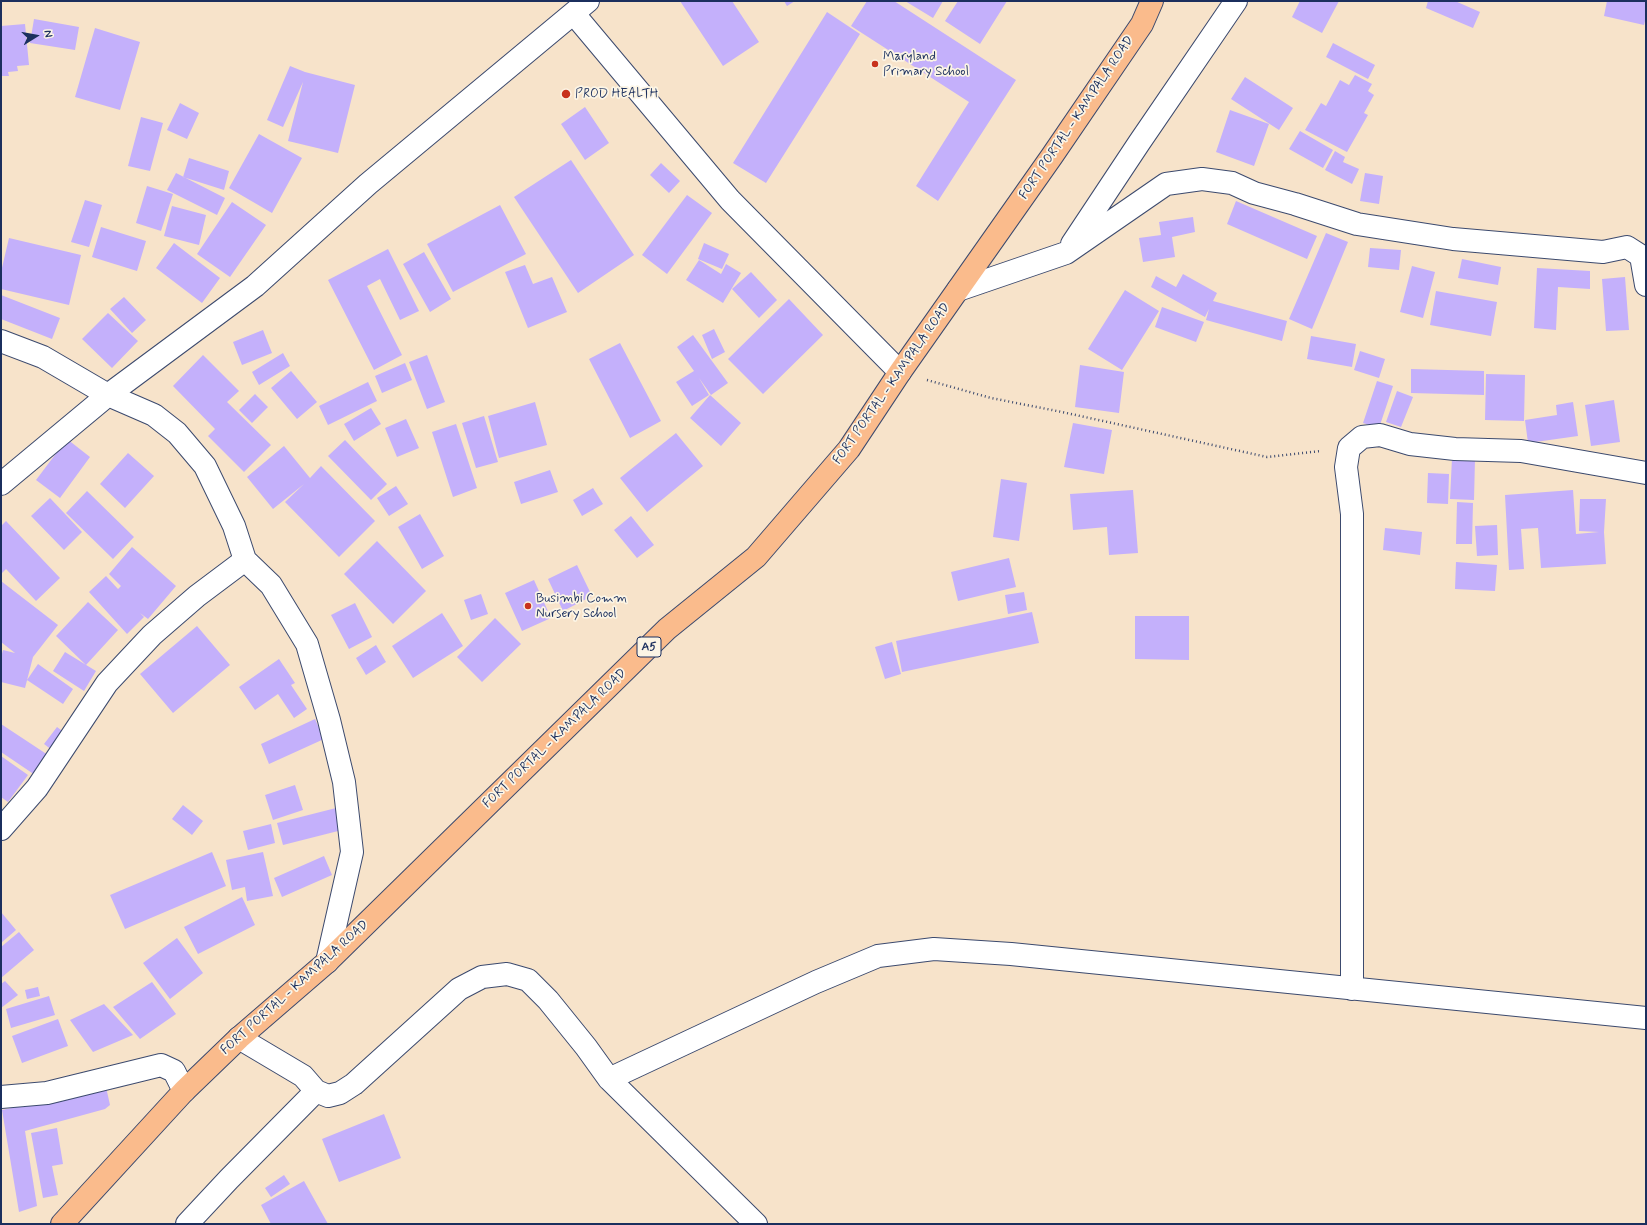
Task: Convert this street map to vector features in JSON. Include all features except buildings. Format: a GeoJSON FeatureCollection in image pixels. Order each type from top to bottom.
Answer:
{"type":"FeatureCollection","features":[{"type":"Feature","properties":{"kind":"main road","name":"FORT PORTAL - KAMPALA ROAD"},"geometry":{"type":"LineString","coordinates":[[62,1224],[184,1091],[239,1038],[327,962],[667,629],[756,557],[849,449],[900,372],[1052,156],[1142,24],[1152,1]]}},
{"type":"Feature","properties":{"kind":"street"},"geometry":{"type":"LineString","coordinates":[[1066,253],[1236,1]]}},
{"type":"Feature","properties":{"kind":"street"},"geometry":{"type":"LineString","coordinates":[[1,484],[108,395],[255,286],[368,184],[581,7],[730,200],[900,372]]}},
{"type":"Feature","properties":{"kind":"street"},"geometry":{"type":"LineString","coordinates":[[958,290],[1066,253],[1166,184],[1202,179],[1232,183],[1254,193],[1295,204],[1357,224],[1453,239],[1603,252],[1627,247],[1641,256],[1646,285]]}},
{"type":"Feature","properties":{"kind":"street"},"geometry":{"type":"LineString","coordinates":[[1,341],[43,357],[108,395],[154,415],[177,432],[205,466],[234,526],[245,560],[271,585],[307,644],[329,720],[344,782],[352,852],[327,962]]}},
{"type":"Feature","properties":{"kind":"street"},"geometry":{"type":"LineString","coordinates":[[1352,989],[1352,514],[1346,467],[1349,448],[1362,437],[1380,435],[1410,444],[1454,449],[1520,451],[1646,473]]}},
{"type":"Feature","properties":{"kind":"street"},"geometry":{"type":"LineString","coordinates":[[1,829],[37,788],[107,683],[152,635],[197,596],[245,560]]}},
{"type":"Feature","properties":{"kind":"street"},"geometry":{"type":"LineString","coordinates":[[609,1079],[816,982],[878,956],[934,949],[1011,954],[1646,1018]]}},
{"type":"Feature","properties":{"kind":"street"},"geometry":{"type":"LineString","coordinates":[[239,1038],[303,1076],[316,1091],[328,1096],[340,1093],[354,1084],[459,989],[482,977],[507,974],[528,980],[548,1000],[586,1047],[609,1079],[756,1224]]}},
{"type":"Feature","properties":{"kind":"street"},"geometry":{"type":"LineString","coordinates":[[1,1098],[47,1094],[161,1065],[174,1071],[184,1091]]}},
{"type":"Feature","properties":{"kind":"street"},"geometry":{"type":"LineString","coordinates":[[187,1224],[316,1091]]}},
{"type":"Feature","properties":{"kind":"path"},"geometry":{"type":"LineString","coordinates":[[900,372],[991,398],[1267,457],[1349,448]]}},
{"type":"Feature","properties":{"kind":"place","name":"Maryland Primary School"},"geometry":{"type":"Point","coordinates":[875,64]}},
{"type":"Feature","properties":{"kind":"place","name":"PROD HEALTH"},"geometry":{"type":"Point","coordinates":[566,94]}},
{"type":"Feature","properties":{"kind":"place","name":"Busimbi Comm Nursery School"},"geometry":{"type":"Point","coordinates":[528,606]}}]}
